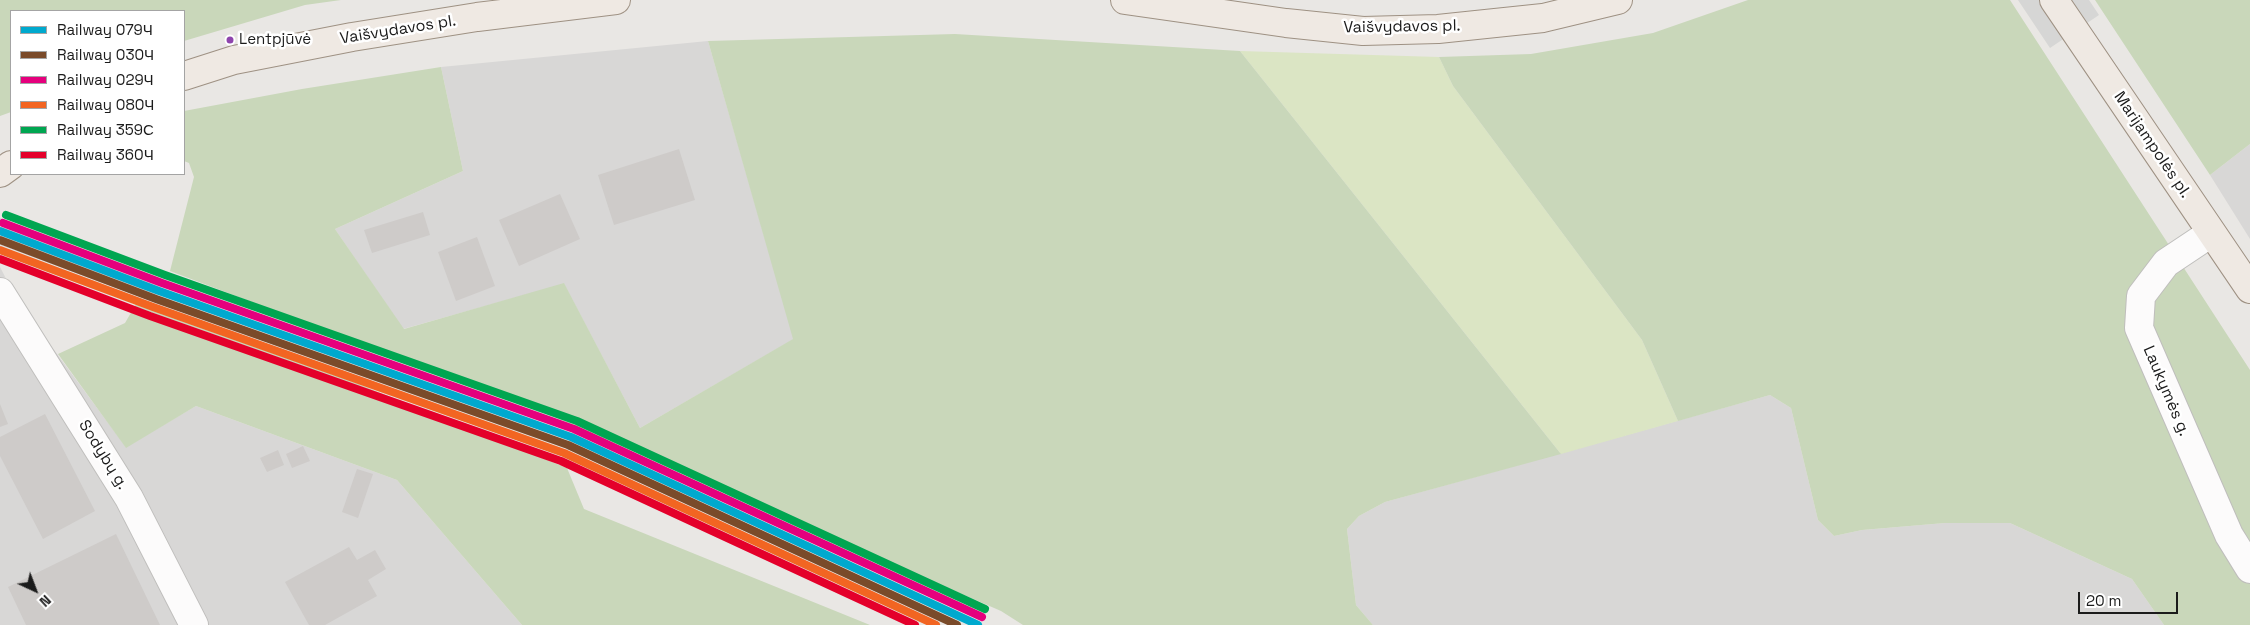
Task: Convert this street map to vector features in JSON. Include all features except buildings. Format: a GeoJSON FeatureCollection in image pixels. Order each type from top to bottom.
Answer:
{"type":"FeatureCollection","features":[{"type":"Feature","properties":{"kind":"main road","name":"Vaišvydavos pl."},"geometry":{"type":"LineString","coordinates":[[185,76],[234,60],[352,36],[477,17],[616,0]]}},
{"type":"Feature","properties":{"kind":"main road","name":"Vaišvydavos pl."},"geometry":{"type":"LineString","coordinates":[[1126,0],[1258,20],[1364,31],[1438,29],[1543,18],[1618,0]]}},
{"type":"Feature","properties":{"kind":"main road","name":"Marijampolės pl."},"geometry":{"type":"LineString","coordinates":[[2054,0],[2250,289]]}},
{"type":"Feature","properties":{"kind":"street","name":"Laukymės g."},"geometry":{"type":"LineString","coordinates":[[2211,233],[2166,263],[2142,296],[2139,328],[2229,535],[2250,569]]}},
{"type":"Feature","properties":{"kind":"street","name":"Sodybų g."},"geometry":{"type":"LineString","coordinates":[[0,292],[130,498],[194,625]]}},
{"type":"Feature","properties":{"kind":"shaded area"},"geometry":{"type":"Polygon","coordinates":[[[708,41],[794,339],[640,428],[564,284],[403,329],[335,229],[463,171],[441,67],[708,41]]]}},
{"type":"Feature","properties":{"kind":"shaded area"},"geometry":{"type":"Polygon","coordinates":[[[2250,144],[2250,239],[2210,175],[2250,144]]]}},
{"type":"Feature","properties":{"kind":"shaded area"},"geometry":{"type":"Polygon","coordinates":[[[0,267],[17,300],[126,447],[196,406],[397,480],[522,625],[0,625],[0,267]]]}},
{"type":"Feature","properties":{"kind":"shaded area"},"geometry":{"type":"Polygon","coordinates":[[[1770,395],[1791,408],[1818,520],[1834,536],[1862,530],[1945,523],[2010,523],[2132,579],[2164,625],[1373,625],[1356,605],[1347,529],[1359,516],[1385,502],[1770,395]]]}},
{"type":"Feature","properties":{"kind":"green space"},"geometry":{"type":"Polygon","coordinates":[[[0,0],[341,0],[305,5],[185,41],[185,10],[10,10],[10,112],[0,116],[0,0]]]}},
{"type":"Feature","properties":{"kind":"green space"},"geometry":{"type":"Polygon","coordinates":[[[1748,0],[2010,0],[2250,370],[2250,625],[2164,625],[2132,579],[2010,523],[1945,523],[1862,530],[1834,536],[1818,520],[1791,408],[1770,395],[1678,421],[1642,340],[1453,86],[1439,57],[1531,54],[1653,33],[1748,0]]]}},
{"type":"Feature","properties":{"kind":"green space"},"geometry":{"type":"Polygon","coordinates":[[[2095,0],[2250,0],[2250,144],[2210,175],[2095,0]]]}},
{"type":"Feature","properties":{"kind":"green space"},"geometry":{"type":"Polygon","coordinates":[[[955,34],[1240,51],[1561,454],[1385,502],[1359,516],[1347,529],[1356,605],[1373,625],[1023,625],[1001,611],[545,413],[170,271],[194,177],[189,163],[185,161],[185,111],[302,89],[441,67],[463,171],[335,229],[404,329],[564,283],[640,428],[793,339],[708,41],[955,34]]]}},
{"type":"Feature","properties":{"kind":"green space"},"geometry":{"type":"Polygon","coordinates":[[[1240,51],[1439,57],[1453,86],[1642,340],[1678,421],[1561,454],[1240,51]]]}},
{"type":"Feature","properties":{"kind":"green space"},"geometry":{"type":"Polygon","coordinates":[[[136,304],[356,383],[567,468],[584,509],[870,625],[522,625],[397,480],[196,406],[126,448],[58,354],[125,323],[136,304]]]}},
{"type":"Feature","properties":{"kind":"pier"},"geometry":{"type":"Polygon","coordinates":[[[2018,0],[2089,0],[2099,15],[2050,48],[2018,0]]]}},
{"type":"Feature","properties":{"kind":"pier"},"geometry":{"type":"Polygon","coordinates":[[[0,218],[163,279],[154,302],[0,245],[0,218]]]}},
{"type":"Feature","properties":{"kind":"rail line","name":"359С"},"geometry":{"type":"LineString","coordinates":[[6,215],[165,275],[577,421],[985,609]]}},
{"type":"Feature","properties":{"kind":"rail line","name":"029Ч"},"geometry":{"type":"LineString","coordinates":[[3,223],[162,283],[574,429],[982,617]]}},
{"type":"Feature","properties":{"kind":"rail line","name":"079Ч"},"geometry":{"type":"LineString","coordinates":[[0,231],[159,291],[571,437],[978,625]]}},
{"type":"Feature","properties":{"kind":"rail line","name":"030Ч"},"geometry":{"type":"LineString","coordinates":[[0,240],[156,299],[568,445],[957,625]]}},
{"type":"Feature","properties":{"kind":"rail line","name":"080Ч"},"geometry":{"type":"LineString","coordinates":[[0,250],[153,307],[564,453],[936,625]]}},
{"type":"Feature","properties":{"kind":"rail line","name":"360Ч"},"geometry":{"type":"LineString","coordinates":[[0,259],[150,316],[561,461],[915,625]]}},
{"type":"Feature","properties":{"kind":"place","name":"Lentpjūvė"},"geometry":{"type":"Point","coordinates":[230,40]}}]}
